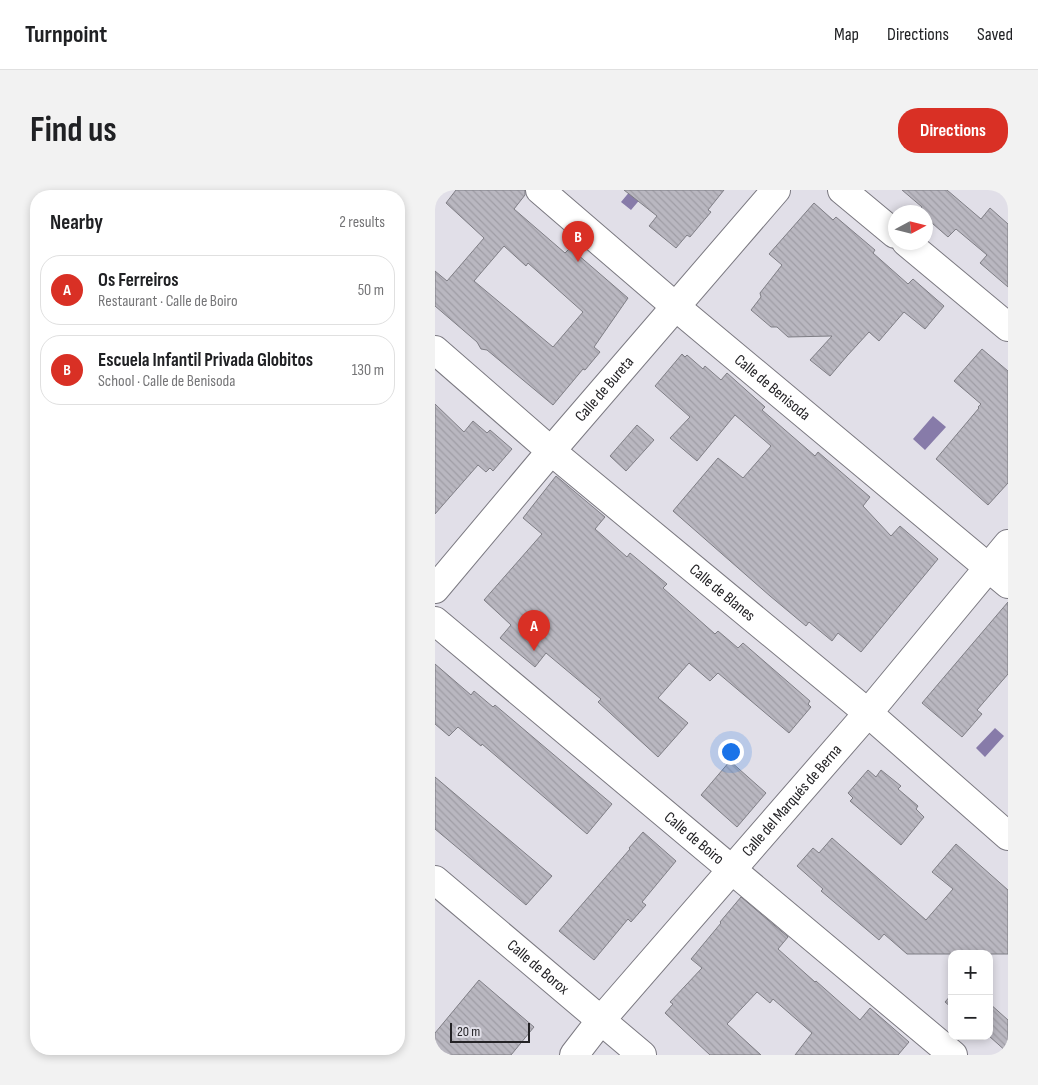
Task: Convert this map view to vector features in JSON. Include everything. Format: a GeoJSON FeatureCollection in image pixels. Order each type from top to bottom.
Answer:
{"type":"FeatureCollection","features":[{"type":"Feature","properties":{"kind":"street","name":"Calle de Benisoda"},"geometry":{"type":"LineString","coordinates":[[540,190],[676,307],[998,575]]}},
{"type":"Feature","properties":{"kind":"street","name":"Calle de Bureta"},"geometry":{"type":"LineString","coordinates":[[435,589],[776,190]]}},
{"type":"Feature","properties":{"kind":"street"},"geometry":{"type":"LineString","coordinates":[[842,190],[888,228]]}},
{"type":"Feature","properties":{"kind":"street"},"geometry":{"type":"LineString","coordinates":[[916,250],[1008,327]]}},
{"type":"Feature","properties":{"kind":"street","name":"Calle de Blanes"},"geometry":{"type":"LineString","coordinates":[[435,350],[551,451],[868,713],[1008,836]]}},
{"type":"Feature","properties":{"kind":"street","name":"Calle del Marqués de Berna"},"geometry":{"type":"LineString","coordinates":[[574,1055],[601,1020],[868,713],[998,575],[1008,544]]}},
{"type":"Feature","properties":{"kind":"street","name":"Calle de Boiro"},"geometry":{"type":"LineString","coordinates":[[435,620],[953,1055]]}},
{"type":"Feature","properties":{"kind":"street","name":"Calle de Borox"},"geometry":{"type":"LineString","coordinates":[[435,880],[642,1055]]}},
{"type":"Feature","properties":{"kind":"shaded area"},"geometry":{"type":"Polygon","coordinates":[[[631,190],[648,190],[631,210],[621,202],[631,190]]]}},
{"type":"Feature","properties":{"kind":"shaded area"},"geometry":{"type":"Polygon","coordinates":[[[933,416],[946,427],[925,450],[913,439],[933,416]]]}},
{"type":"Feature","properties":{"kind":"shaded area"},"geometry":{"type":"Polygon","coordinates":[[[995,728],[1004,736],[985,757],[976,748],[995,728]]]}},
{"type":"Feature","properties":{"kind":"building"},"geometry":{"type":"Polygon","coordinates":[[[456,190],[525,190],[525,195],[514,209],[565,253],[570,248],[628,298],[594,347],[600,352],[553,405],[487,350],[481,349],[477,342],[435,306],[435,271],[447,281],[484,238],[446,203],[456,190]],[[504,246],[474,281],[553,347],[583,312],[528,263],[526,266],[504,246]]]}},
{"type":"Feature","properties":{"kind":"building"},"geometry":{"type":"Polygon","coordinates":[[[624,190],[724,190],[708,210],[711,212],[690,237],[687,235],[676,248],[649,226],[657,216],[624,190]]]}},
{"type":"Feature","properties":{"kind":"building"},"geometry":{"type":"Polygon","coordinates":[[[902,190],[947,190],[981,219],[990,208],[1008,224],[1008,287],[980,263],[987,255],[956,229],[948,237],[933,224],[933,205],[920,205],[902,190]]]}},
{"type":"Feature","properties":{"kind":"building"},"geometry":{"type":"Polygon","coordinates":[[[814,203],[833,220],[836,217],[875,250],[873,253],[908,284],[913,279],[944,306],[925,329],[904,312],[879,341],[869,332],[830,376],[810,360],[832,336],[788,337],[777,327],[771,327],[751,310],[761,297],[760,293],[782,265],[769,254],[814,203]]]}},
{"type":"Feature","properties":{"kind":"building"},"geometry":{"type":"Polygon","coordinates":[[[982,349],[1008,371],[1008,483],[988,505],[936,459],[981,404],[954,381],[982,349]]]}},
{"type":"Feature","properties":{"kind":"building"},"geometry":{"type":"Polygon","coordinates":[[[682,354],[685,357],[687,355],[703,369],[705,366],[721,380],[727,373],[765,407],[762,410],[815,456],[818,452],[870,497],[863,506],[891,536],[900,526],[938,559],[861,652],[838,633],[832,641],[809,622],[806,626],[673,511],[718,458],[743,478],[771,446],[735,415],[697,461],[670,438],[690,417],[655,386],[682,354]]]}},
{"type":"Feature","properties":{"kind":"building"},"geometry":{"type":"Polygon","coordinates":[[[435,404],[464,432],[473,421],[487,433],[490,430],[512,449],[493,471],[490,468],[486,472],[478,465],[435,514],[435,404]]]}},
{"type":"Feature","properties":{"kind":"building"},"geometry":{"type":"Polygon","coordinates":[[[637,425],[654,440],[626,471],[610,456],[637,425]]]}},
{"type":"Feature","properties":{"kind":"building"},"geometry":{"type":"Polygon","coordinates":[[[556,476],[605,517],[595,529],[627,557],[630,553],[667,584],[663,588],[715,634],[718,631],[738,648],[743,643],[810,701],[808,704],[811,707],[789,733],[718,673],[710,681],[689,663],[658,698],[688,723],[658,757],[598,702],[601,699],[546,653],[535,667],[500,638],[511,625],[484,600],[542,534],[523,518],[556,476]]]}},
{"type":"Feature","properties":{"kind":"building"},"geometry":{"type":"Polygon","coordinates":[[[1008,602],[1008,674],[977,710],[982,714],[962,737],[922,703],[1008,602]]]}},
{"type":"Feature","properties":{"kind":"building"},"geometry":{"type":"Polygon","coordinates":[[[435,664],[471,695],[474,691],[493,707],[495,705],[612,804],[587,834],[482,744],[481,746],[458,727],[449,736],[435,724],[435,664]]]}},
{"type":"Feature","properties":{"kind":"building"},"geometry":{"type":"Polygon","coordinates":[[[730,761],[766,793],[737,827],[701,795],[730,761]]]}},
{"type":"Feature","properties":{"kind":"building"},"geometry":{"type":"Polygon","coordinates":[[[868,770],[876,777],[881,770],[901,786],[898,789],[918,806],[916,809],[924,817],[901,845],[850,801],[853,798],[848,793],[868,770]]]}},
{"type":"Feature","properties":{"kind":"building"},"geometry":{"type":"Polygon","coordinates":[[[435,777],[552,876],[526,905],[435,829],[435,777]]]}},
{"type":"Feature","properties":{"kind":"building"},"geometry":{"type":"Polygon","coordinates":[[[643,832],[676,861],[642,902],[646,905],[631,922],[628,919],[594,960],[559,931],[643,832]]]}},
{"type":"Feature","properties":{"kind":"building"},"geometry":{"type":"Polygon","coordinates":[[[832,838],[926,920],[953,889],[932,872],[956,844],[1008,890],[1008,954],[993,954],[993,950],[948,950],[948,954],[907,954],[884,934],[879,940],[821,891],[823,889],[797,866],[813,848],[819,853],[832,838]]]}},
{"type":"Feature","properties":{"kind":"building"},"geometry":{"type":"Polygon","coordinates":[[[741,897],[788,937],[778,949],[815,982],[860,1020],[870,1008],[909,1042],[898,1055],[795,1055],[812,1033],[773,999],[770,1003],[757,992],[727,1024],[761,1055],[710,1055],[665,1013],[673,1004],[670,1002],[702,968],[691,959],[741,897]]]}},
{"type":"Feature","properties":{"kind":"building"},"geometry":{"type":"Polygon","coordinates":[[[479,980],[534,1027],[511,1055],[435,1055],[435,1033],[479,980]]]}},
{"type":"Feature","properties":{"kind":"building"},"geometry":{"type":"Polygon","coordinates":[[[993,1007],[1008,1020],[1008,1053],[993,1040],[993,1007]]]}},
{"type":"Feature","properties":{"kind":"place","name":"Escuela Infantil Privada Globitos"},"geometry":{"type":"Point","coordinates":[578,262]}},
{"type":"Feature","properties":{"kind":"place","name":"Os Ferreiros"},"geometry":{"type":"Point","coordinates":[534,651]}}]}
